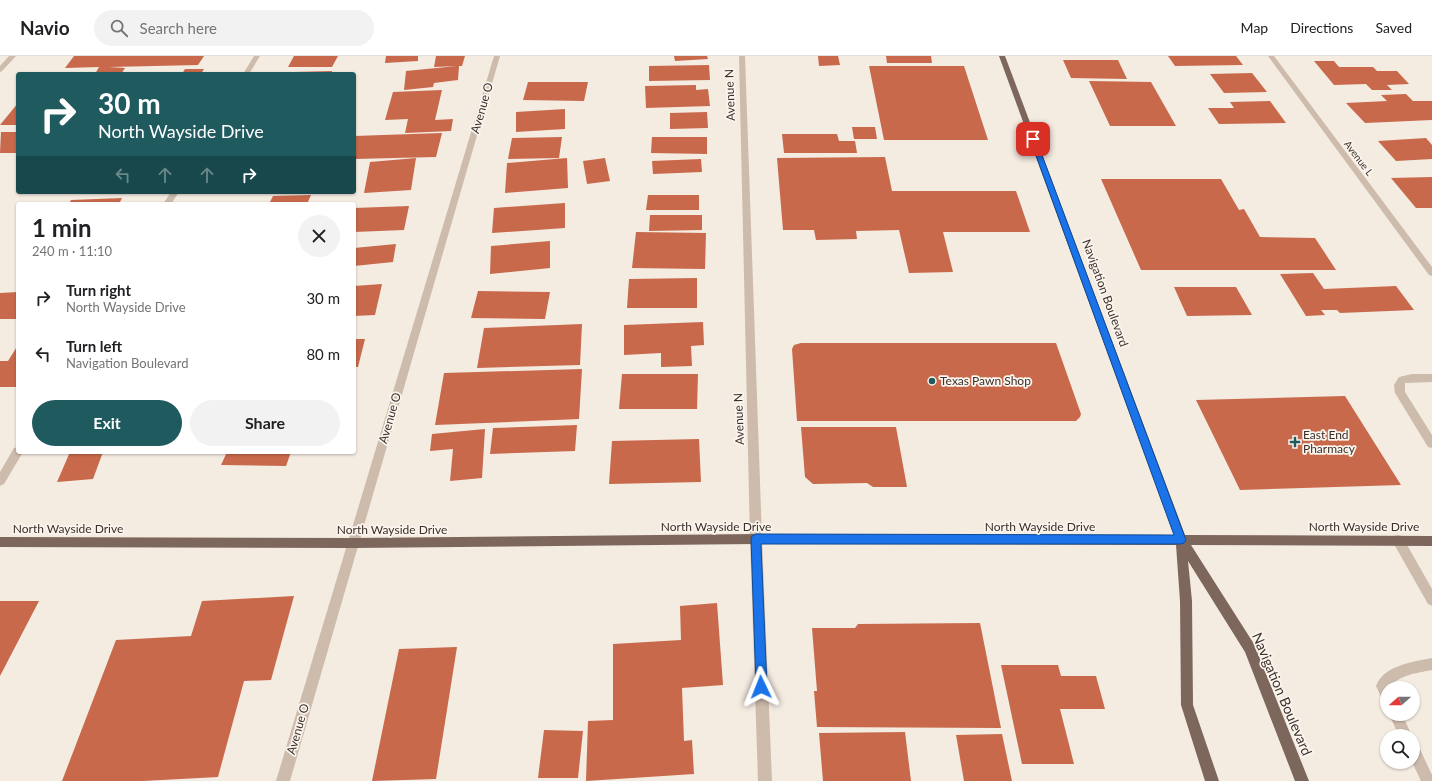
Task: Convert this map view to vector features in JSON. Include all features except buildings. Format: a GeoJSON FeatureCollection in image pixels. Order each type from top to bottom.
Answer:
{"type":"FeatureCollection","features":[{"type":"Feature","properties":{"kind":"main road","name":"Navigation Boulevard"},"geometry":{"type":"LineString","coordinates":[[1002,56],[1181,540],[1250,648],[1302,781]]}},
{"type":"Feature","properties":{"kind":"main road","name":"North Wayside Drive"},"geometry":{"type":"LineString","coordinates":[[0,542],[353,543],[756,539],[1432,541]]}},
{"type":"Feature","properties":{"kind":"main road","name":"Navigation Boulevard"},"geometry":{"type":"LineString","coordinates":[[1181,540],[1186,601],[1187,705],[1212,781]]}},
{"type":"Feature","properties":{"kind":"street"},"geometry":{"type":"LineString","coordinates":[[0,70],[13,56]]}},
{"type":"Feature","properties":{"kind":"street"},"geometry":{"type":"LineString","coordinates":[[247,72],[257,56]]}},
{"type":"Feature","properties":{"kind":"street","name":"Avenue O"},"geometry":{"type":"LineString","coordinates":[[283,781],[497,56]]}},
{"type":"Feature","properties":{"kind":"street","name":"Avenue N"},"geometry":{"type":"LineString","coordinates":[[742,56],[756,539],[765,781]]}},
{"type":"Feature","properties":{"kind":"street","name":"Avenue L"},"geometry":{"type":"LineString","coordinates":[[1271,56],[1432,273]]}},
{"type":"Feature","properties":{"kind":"street"},"geometry":{"type":"LineString","coordinates":[[1432,378],[1412,378],[1402,380],[1399,385],[1400,393],[1432,444]]}},
{"type":"Feature","properties":{"kind":"street"},"geometry":{"type":"LineString","coordinates":[[0,481],[16,454]]}},
{"type":"Feature","properties":{"kind":"street"},"geometry":{"type":"LineString","coordinates":[[1398,540],[1432,600]]}},
{"type":"Feature","properties":{"kind":"street"},"geometry":{"type":"LineString","coordinates":[[1386,681],[1389,677],[1399,671],[1432,664]]}},
{"type":"Feature","properties":{"kind":"street"},"geometry":{"type":"LineString","coordinates":[[1420,764],[1428,781]]}},
{"type":"Feature","properties":{"kind":"place","name":"Texas Pawn Shop"},"geometry":{"type":"Point","coordinates":[932,381]}},
{"type":"Feature","properties":{"kind":"place","name":"East End Pharmacy"},"geometry":{"type":"Point","coordinates":[1295,442]}},
{"type":"Feature","properties":{"kind":"route"},"geometry":{"type":"LineString","coordinates":[[761,687],[756,539],[1181,540],[1033,139]]}}]}
